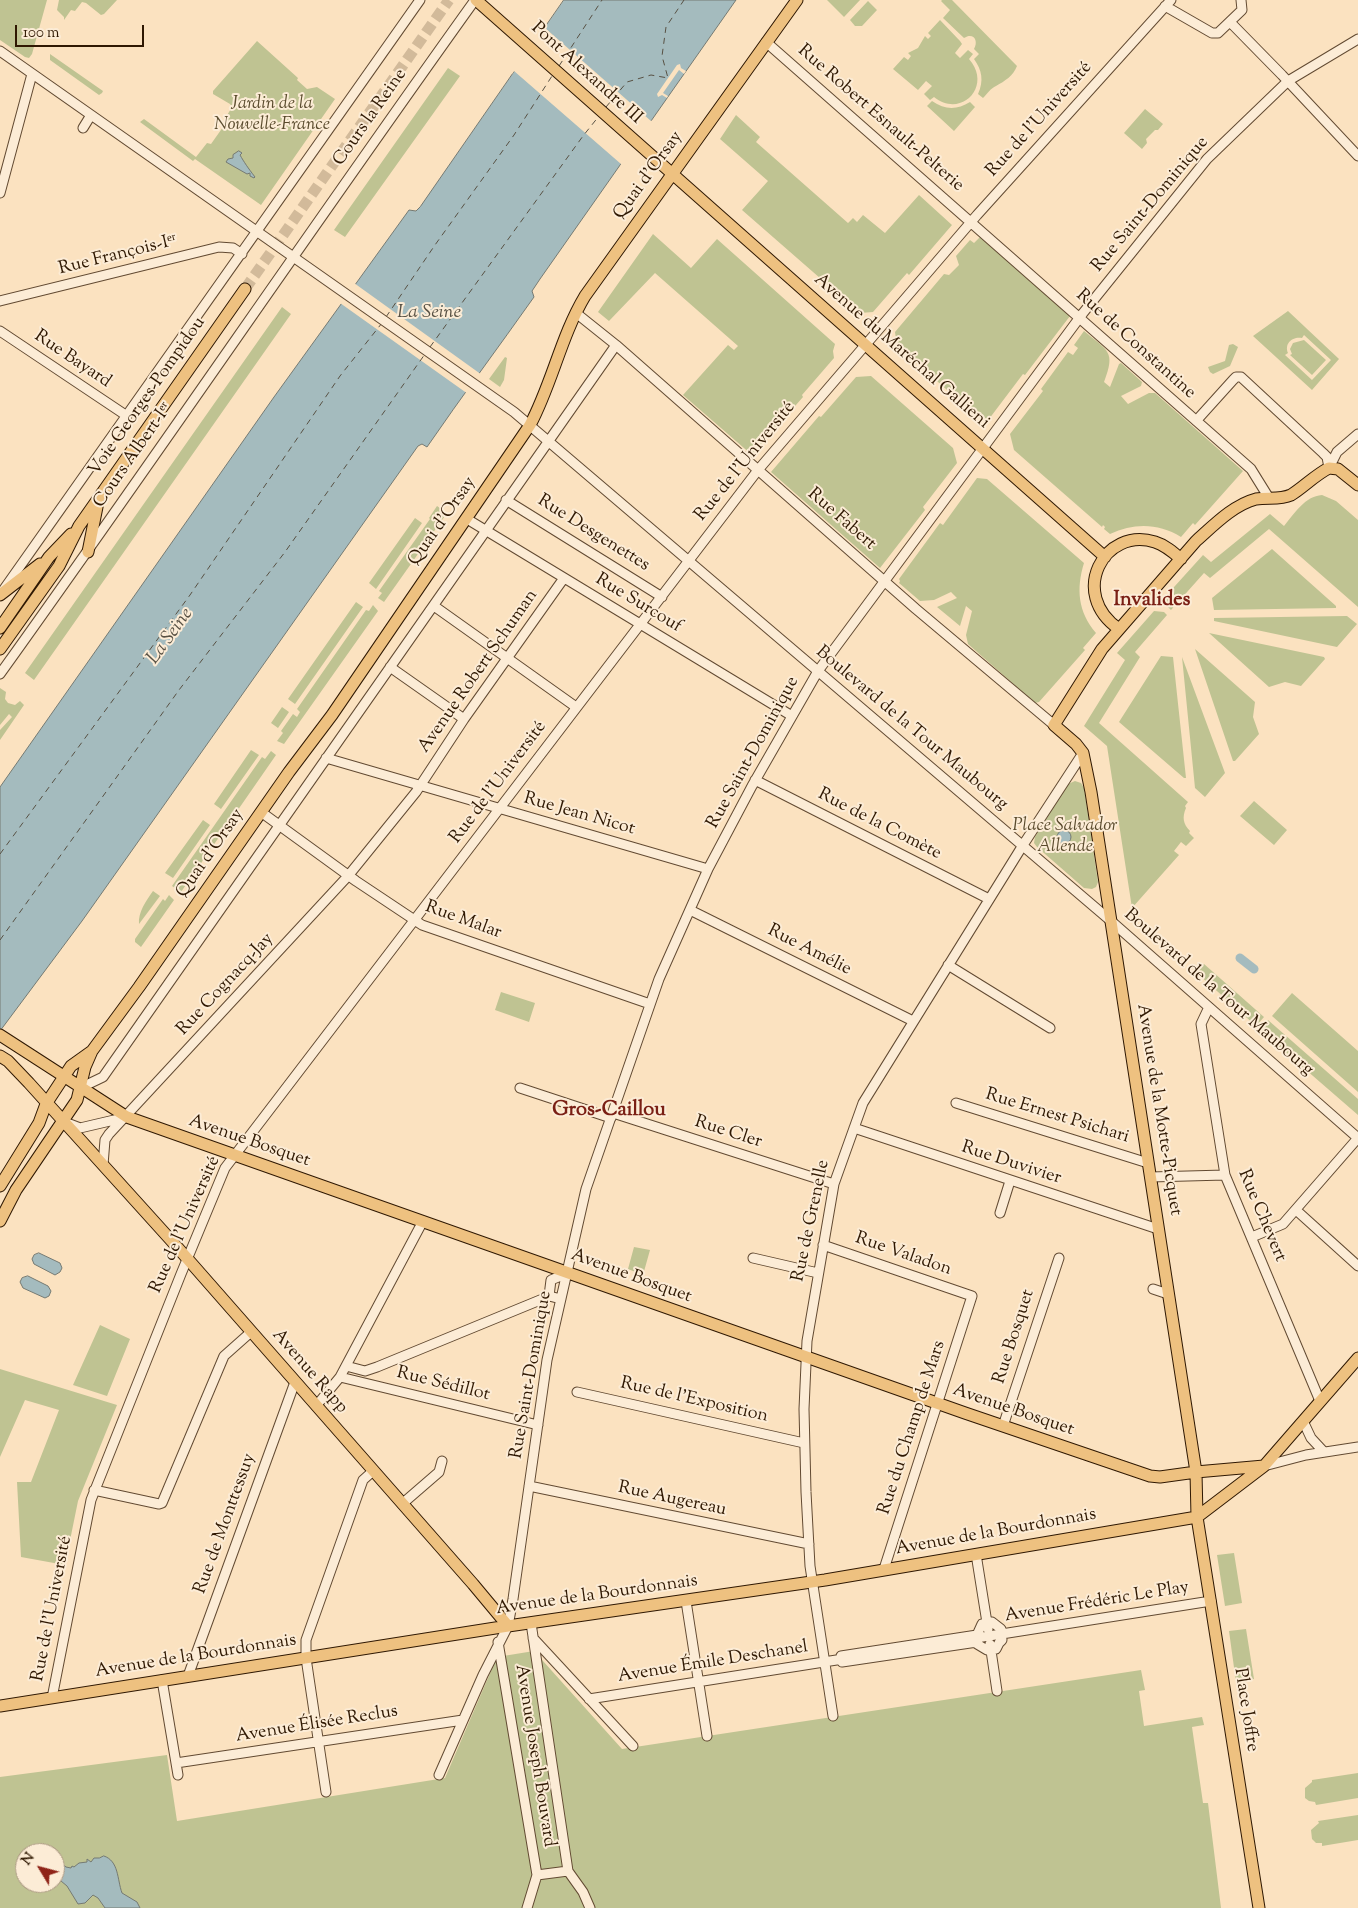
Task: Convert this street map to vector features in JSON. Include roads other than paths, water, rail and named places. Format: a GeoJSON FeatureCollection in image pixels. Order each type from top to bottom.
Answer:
{"type":"FeatureCollection","features":[{"type":"Feature","properties":{"kind":"main road","name":"Pont Alexandre III"},"geometry":{"type":"LineString","coordinates":[[475,0],[673,174]]}},
{"type":"Feature","properties":{"kind":"main road","name":"Quai d'Orsay"},"geometry":{"type":"LineString","coordinates":[[0,1221],[16,1190],[77,1100],[92,1051],[332,715],[530,426],[544,398],[576,313],[595,282],[797,0]]}},
{"type":"Feature","properties":{"kind":"main road","name":"Avenue du Maréchal Gallieni"},"geometry":{"type":"LineString","coordinates":[[673,174],[1105,557]]}},
{"type":"Feature","properties":{"kind":"main road","name":"Voie Georges-Pompidou"},"geometry":{"type":"LineString","coordinates":[[0,649],[59,566],[79,526],[245,289]]}},
{"type":"Feature","properties":{"kind":"main road"},"geometry":{"type":"LineString","coordinates":[[1054,725],[1102,649],[1181,559],[1211,528],[1228,514],[1247,502],[1290,495],[1329,468],[1338,468],[1358,485]]}},
{"type":"Feature","properties":{"kind":"main road"},"geometry":{"type":"LineString","coordinates":[[88,552],[100,496]]}},
{"type":"Feature","properties":{"kind":"main road","name":"Voie Georges-Pompidou"},"geometry":{"type":"LineString","coordinates":[[0,628],[49,557],[79,526]]}},
{"type":"Feature","properties":{"kind":"main road"},"geometry":{"type":"LineString","coordinates":[[1119,629],[1103,615],[1094,596],[1096,573],[1105,557],[1123,544],[1143,540],[1163,546],[1181,559]]}},
{"type":"Feature","properties":{"kind":"main road"},"geometry":{"type":"LineString","coordinates":[[0,595],[49,557]]}},
{"type":"Feature","properties":{"kind":"main road","name":"Rue Fabert"},"geometry":{"type":"LineString","coordinates":[[1054,725],[1076,744],[1083,753]]}},
{"type":"Feature","properties":{"kind":"main road","name":"Avenue de la Motte-Picquet"},"geometry":{"type":"LineString","coordinates":[[1083,753],[1091,792],[1196,1472],[1198,1517]]}},
{"type":"Feature","properties":{"kind":"main road","name":"Avenue Bosquet"},"geometry":{"type":"LineString","coordinates":[[0,1034],[127,1117],[938,1404],[1150,1476],[1160,1477],[1264,1466]]}},
{"type":"Feature","properties":{"kind":"main road","name":"Quai d'Orsay"},"geometry":{"type":"LineString","coordinates":[[0,1186],[39,1123],[46,1104],[64,1077],[76,1062],[92,1051]]}},
{"type":"Feature","properties":{"kind":"main road","name":"Avenue Rapp"},"geometry":{"type":"LineString","coordinates":[[4,1059],[63,1120],[187,1259],[508,1626]]}},
{"type":"Feature","properties":{"kind":"main road"},"geometry":{"type":"LineString","coordinates":[[1198,1517],[1264,1466],[1358,1358]]}},
{"type":"Feature","properties":{"kind":"main road","name":"Avenue de la Bourdonnais"},"geometry":{"type":"LineString","coordinates":[[0,1706],[508,1626],[812,1582],[1198,1517]]}},
{"type":"Feature","properties":{"kind":"main road","name":"Place Joffre"},"geometry":{"type":"LineString","coordinates":[[1198,1517],[1259,1908]]}},
{"type":"Feature","properties":{"kind":"street","name":"Cours la Reine"},"geometry":{"type":"LineString","coordinates":[[258,232],[420,0]]}},
{"type":"Feature","properties":{"kind":"street","name":"Cours la Reine"},"geometry":{"type":"LineString","coordinates":[[293,256],[475,0]]}},
{"type":"Feature","properties":{"kind":"street"},"geometry":{"type":"LineString","coordinates":[[1168,3],[1212,33],[1218,33],[1242,10],[1241,0]]}},
{"type":"Feature","properties":{"kind":"street","name":"Rue de l'Université"},"geometry":{"type":"LineString","coordinates":[[52,1698],[75,1573],[94,1490],[225,1168],[758,470],[971,222],[1168,3]]}},
{"type":"Feature","properties":{"kind":"street"},"geometry":{"type":"LineString","coordinates":[[1230,22],[1358,156]]}},
{"type":"Feature","properties":{"kind":"street","name":"Rue Saint-Dominique"},"geometry":{"type":"LineString","coordinates":[[508,1626],[547,1360],[586,1189],[659,979],[708,869],[755,780],[818,671],[1080,318],[1207,159],[1288,81],[1358,39]]}},
{"type":"Feature","properties":{"kind":"street","name":"Rue Robert Esnault-Pelterie"},"geometry":{"type":"LineString","coordinates":[[766,42],[971,222]]}},
{"type":"Feature","properties":{"kind":"street","name":"Boulevard de la Tour Maubourg"},"geometry":{"type":"LineString","coordinates":[[0,51],[493,396],[1023,845],[1358,1138]]}},
{"type":"Feature","properties":{"kind":"street"},"geometry":{"type":"LineString","coordinates":[[0,193],[32,74]]}},
{"type":"Feature","properties":{"kind":"street"},"geometry":{"type":"LineString","coordinates":[[83,128],[91,115]]}},
{"type":"Feature","properties":{"kind":"street","name":"Rue de Constantine"},"geometry":{"type":"LineString","coordinates":[[971,222],[1251,469],[1269,498]]}},
{"type":"Feature","properties":{"kind":"street","name":"Cours Albert-Iᵉʳ"},"geometry":{"type":"LineString","coordinates":[[0,595],[258,232]]}},
{"type":"Feature","properties":{"kind":"street","name":"Rue François-Iᵉʳ"},"geometry":{"type":"LineString","coordinates":[[0,301],[219,247],[233,248],[242,254]]}},
{"type":"Feature","properties":{"kind":"street","name":"Cours Albert-Iᵉʳ"},"geometry":{"type":"LineString","coordinates":[[0,674],[88,552],[293,256]]}},
{"type":"Feature","properties":{"kind":"street","name":"Rue Fabert"},"geometry":{"type":"LineString","coordinates":[[576,313],[616,345],[884,581],[1054,725]]}},
{"type":"Feature","properties":{"kind":"street","name":"Rue Bayard"},"geometry":{"type":"LineString","coordinates":[[0,331],[127,416]]}},
{"type":"Feature","properties":{"kind":"street"},"geometry":{"type":"LineString","coordinates":[[80,1088],[103,1077],[616,345]]}},
{"type":"Feature","properties":{"kind":"street"},"geometry":{"type":"LineString","coordinates":[[1196,421],[1236,377],[1242,377],[1327,457],[1329,468]]}},
{"type":"Feature","properties":{"kind":"street"},"geometry":{"type":"LineString","coordinates":[[1329,468],[1337,452],[1358,434]]}},
{"type":"Feature","properties":{"kind":"street","name":"Rue Desgenettes"},"geometry":{"type":"LineString","coordinates":[[506,500],[662,597]]}},
{"type":"Feature","properties":{"kind":"street","name":"Rue Surcouf"},"geometry":{"type":"LineString","coordinates":[[467,519],[792,716]]}},
{"type":"Feature","properties":{"kind":"street","name":"Avenue Robert Schuman"},"geometry":{"type":"LineString","coordinates":[[348,876],[421,785],[464,719],[564,578]]}},
{"type":"Feature","properties":{"kind":"street"},"geometry":{"type":"LineString","coordinates":[[434,606],[576,707]]}},
{"type":"Feature","properties":{"kind":"street"},"geometry":{"type":"LineString","coordinates":[[390,667],[464,719]]}},
{"type":"Feature","properties":{"kind":"street","name":"Rue de Grenelle"},"geometry":{"type":"LineString","coordinates":[[833,1716],[812,1582],[804,1443],[807,1340],[834,1184],[863,1103],[989,899],[1083,753]]}},
{"type":"Feature","properties":{"kind":"street","name":"Rue Jean Nicot"},"geometry":{"type":"LineString","coordinates":[[326,758],[708,869]]}},
{"type":"Feature","properties":{"kind":"street","name":"Rue de la Comète"},"geometry":{"type":"LineString","coordinates":[[755,780],[989,899]]}},
{"type":"Feature","properties":{"kind":"street","name":"Rue Malar"},"geometry":{"type":"LineString","coordinates":[[261,812],[348,876],[415,921],[650,1004]]}},
{"type":"Feature","properties":{"kind":"street","name":"Rue Cognacq-Jay"},"geometry":{"type":"LineString","coordinates":[[103,1165],[105,1140],[109,1134],[127,1117],[348,876]]}},
{"type":"Feature","properties":{"kind":"street","name":"Rue Amélie"},"geometry":{"type":"LineString","coordinates":[[690,910],[913,1021]]}},
{"type":"Feature","properties":{"kind":"street"},"geometry":{"type":"LineString","coordinates":[[948,965],[1050,1028]]}},
{"type":"Feature","properties":{"kind":"street","name":"Rue Chevert"},"geometry":{"type":"LineString","coordinates":[[1209,1007],[1201,1024],[1225,1175],[1320,1400]]}},
{"type":"Feature","properties":{"kind":"street","name":"Rue Cler"},"geometry":{"type":"LineString","coordinates":[[520,1088],[834,1184]]}},
{"type":"Feature","properties":{"kind":"street","name":"Rue Ernest Psichari"},"geometry":{"type":"LineString","coordinates":[[956,1103],[1148,1163]]}},
{"type":"Feature","properties":{"kind":"street"},"geometry":{"type":"LineString","coordinates":[[63,1120],[80,1128],[127,1117]]}},
{"type":"Feature","properties":{"kind":"street","name":"Rue Duvivier"},"geometry":{"type":"LineString","coordinates":[[854,1128],[1158,1229]]}},
{"type":"Feature","properties":{"kind":"street"},"geometry":{"type":"LineString","coordinates":[[1252,1237],[1283,1224],[1358,1138]]}},
{"type":"Feature","properties":{"kind":"street"},"geometry":{"type":"LineString","coordinates":[[1150,1177],[1225,1175]]}},
{"type":"Feature","properties":{"kind":"street"},"geometry":{"type":"LineString","coordinates":[[1000,1213],[1010,1180]]}},
{"type":"Feature","properties":{"kind":"street"},"geometry":{"type":"LineString","coordinates":[[1296,1210],[1358,1266]]}},
{"type":"Feature","properties":{"kind":"street"},"geometry":{"type":"LineString","coordinates":[[316,1406],[340,1377],[423,1221]]}},
{"type":"Feature","properties":{"kind":"street","name":"Rue Valadon"},"geometry":{"type":"LineString","coordinates":[[823,1245],[972,1296]]}},
{"type":"Feature","properties":{"kind":"street"},"geometry":{"type":"LineString","coordinates":[[753,1258],[818,1273]]}},
{"type":"Feature","properties":{"kind":"street","name":"Rue Bosquet"},"geometry":{"type":"LineString","coordinates":[[1003,1426],[1059,1258]]}},
{"type":"Feature","properties":{"kind":"street"},"geometry":{"type":"LineString","coordinates":[[550,1296],[551,1280],[568,1273]]}},
{"type":"Feature","properties":{"kind":"street"},"geometry":{"type":"LineString","coordinates":[[1153,1289],[1168,1294]]}},
{"type":"Feature","properties":{"kind":"street"},"geometry":{"type":"LineString","coordinates":[[346,1366],[365,1370],[377,1367],[550,1296],[561,1299]]}},
{"type":"Feature","properties":{"kind":"street","name":"Rue du Champ de Mars"},"geometry":{"type":"LineString","coordinates":[[884,1569],[972,1296]]}},
{"type":"Feature","properties":{"kind":"street"},"geometry":{"type":"LineString","coordinates":[[94,1490],[158,1504],[162,1503],[224,1356],[251,1332]]}},
{"type":"Feature","properties":{"kind":"street"},"geometry":{"type":"LineString","coordinates":[[373,1386],[377,1367]]}},
{"type":"Feature","properties":{"kind":"street","name":"Rue Sédillot"},"geometry":{"type":"LineString","coordinates":[[340,1377],[538,1425]]}},
{"type":"Feature","properties":{"kind":"street","name":"Rue de Monttessuy"},"geometry":{"type":"LineString","coordinates":[[188,1676],[295,1382]]}},
{"type":"Feature","properties":{"kind":"street","name":"Rue de l'Exposition"},"geometry":{"type":"LineString","coordinates":[[578,1392],[804,1443]]}},
{"type":"Feature","properties":{"kind":"street"},"geometry":{"type":"LineString","coordinates":[[1302,1421],[1311,1438],[1324,1452]]}},
{"type":"Feature","properties":{"kind":"street"},"geometry":{"type":"LineString","coordinates":[[1264,1466],[1324,1452],[1358,1447]]}},
{"type":"Feature","properties":{"kind":"street"},"geometry":{"type":"LineString","coordinates":[[402,1504],[439,1472],[442,1461]]}},
{"type":"Feature","properties":{"kind":"street"},"geometry":{"type":"LineString","coordinates":[[326,1792],[306,1658],[306,1640],[363,1480],[373,1471]]}},
{"type":"Feature","properties":{"kind":"street","name":"Rue Augereau"},"geometry":{"type":"LineString","coordinates":[[529,1486],[809,1544]]}},
{"type":"Feature","properties":{"kind":"street"},"geometry":{"type":"LineString","coordinates":[[976,1554],[997,1691]]}},
{"type":"Feature","properties":{"kind":"street"},"geometry":{"type":"LineString","coordinates":[[686,1601],[706,1736]]}},
{"type":"Feature","properties":{"kind":"street","name":"Avenue Frédéric Le Play"},"geometry":{"type":"LineString","coordinates":[[989,1636],[1211,1601]]}},
{"type":"Feature","properties":{"kind":"street"},"geometry":{"type":"LineString","coordinates":[[987,1623],[992,1622],[1000,1629],[1002,1640],[996,1649],[991,1650]]}},
{"type":"Feature","properties":{"kind":"street","name":"Avenue Joseph Bouvard"},"geometry":{"type":"LineString","coordinates":[[531,1623],[568,1871]]}},
{"type":"Feature","properties":{"kind":"street","name":"Avenue Émile Deschanel"},"geometry":{"type":"LineString","coordinates":[[842,1660],[842,1656],[977,1635],[982,1624],[987,1623]]}},
{"type":"Feature","properties":{"kind":"street"},"geometry":{"type":"LineString","coordinates":[[440,1775],[498,1642],[508,1626]]}},
{"type":"Feature","properties":{"kind":"street","name":"Avenue Émile Deschanel"},"geometry":{"type":"LineString","coordinates":[[589,1699],[989,1636]]}},
{"type":"Feature","properties":{"kind":"street"},"geometry":{"type":"LineString","coordinates":[[533,1638],[633,1746]]}},
{"type":"Feature","properties":{"kind":"street","name":"Avenue Joseph Bouvard"},"geometry":{"type":"LineString","coordinates":[[498,1642],[537,1875]]}},
{"type":"Feature","properties":{"kind":"street","name":"Avenue Émile Deschanel"},"geometry":{"type":"LineString","coordinates":[[842,1660],[842,1662],[977,1642],[977,1644],[987,1650],[991,1650]]}},
{"type":"Feature","properties":{"kind":"street"},"geometry":{"type":"LineString","coordinates":[[162,1680],[178,1775]]}},
{"type":"Feature","properties":{"kind":"street","name":"Avenue Élisée Reclus"},"geometry":{"type":"LineString","coordinates":[[176,1763],[319,1740],[463,1720]]}},
{"type":"Feature","properties":{"kind":"street"},"geometry":{"type":"LineString","coordinates":[[527,1908],[537,1875],[568,1871],[583,1892],[590,1908]]}},
{"type":"Feature","properties":{"kind":"water","name":"La Seine"},"geometry":{"type":"Polygon","coordinates":[[[564,0],[736,0],[540,279],[532,291],[534,297],[427,447],[422,444],[418,446],[82,921],[0,1031],[0,787],[274,397],[409,210],[416,211],[420,207],[564,0]]]}},
{"type":"Feature","properties":{"kind":"water"},"geometry":{"type":"Polygon","coordinates":[[[239,151],[242,153],[240,155],[254,178],[250,176],[250,173],[247,174],[226,162],[239,151]]]}},
{"type":"Feature","properties":{"kind":"water"},"geometry":{"type":"Polygon","coordinates":[[[1061,830],[1067,830],[1071,837],[1067,844],[1061,844],[1057,840],[1057,834],[1061,830]]]}},
{"type":"Feature","properties":{"kind":"water"},"geometry":{"type":"Polygon","coordinates":[[[39,1253],[60,1263],[62,1268],[60,1272],[55,1275],[34,1264],[32,1259],[34,1255],[39,1253]]]}},
{"type":"Feature","properties":{"kind":"water"},"geometry":{"type":"Polygon","coordinates":[[[28,1276],[48,1286],[51,1291],[49,1296],[45,1298],[23,1288],[20,1282],[22,1278],[28,1276]]]}},
{"type":"Feature","properties":{"kind":"water"},"geometry":{"type":"Polygon","coordinates":[[[104,1856],[109,1858],[117,1871],[122,1893],[137,1902],[140,1908],[105,1908],[98,1898],[93,1895],[85,1903],[78,1904],[65,1884],[65,1866],[71,1868],[79,1863],[87,1862],[87,1859],[91,1862],[94,1858],[104,1856]]]}},
{"type":"Feature","properties":{"kind":"waterway"},"geometry":{"type":"LineString","coordinates":[[1240,958],[1254,969]]}},
{"type":"Feature","properties":{"kind":"tunnel"},"geometry":{"type":"LineString","coordinates":[[245,289],[449,0]]}},
{"type":"Feature","properties":{"kind":"district","name":"Invalides"},"geometry":{"type":"Point","coordinates":[1152,602]}},
{"type":"Feature","properties":{"kind":"district","name":"Gros-Caillou"},"geometry":{"type":"Point","coordinates":[609,1112]}},
{"type":"Feature","properties":{"kind":"park label","name":"Jardin de la Nouvelle-France"},"geometry":{"type":"Point","coordinates":[272,115]}},
{"type":"Feature","properties":{"kind":"park label","name":"Place Salvador Allende"},"geometry":{"type":"Point","coordinates":[1065,838]}}]}
